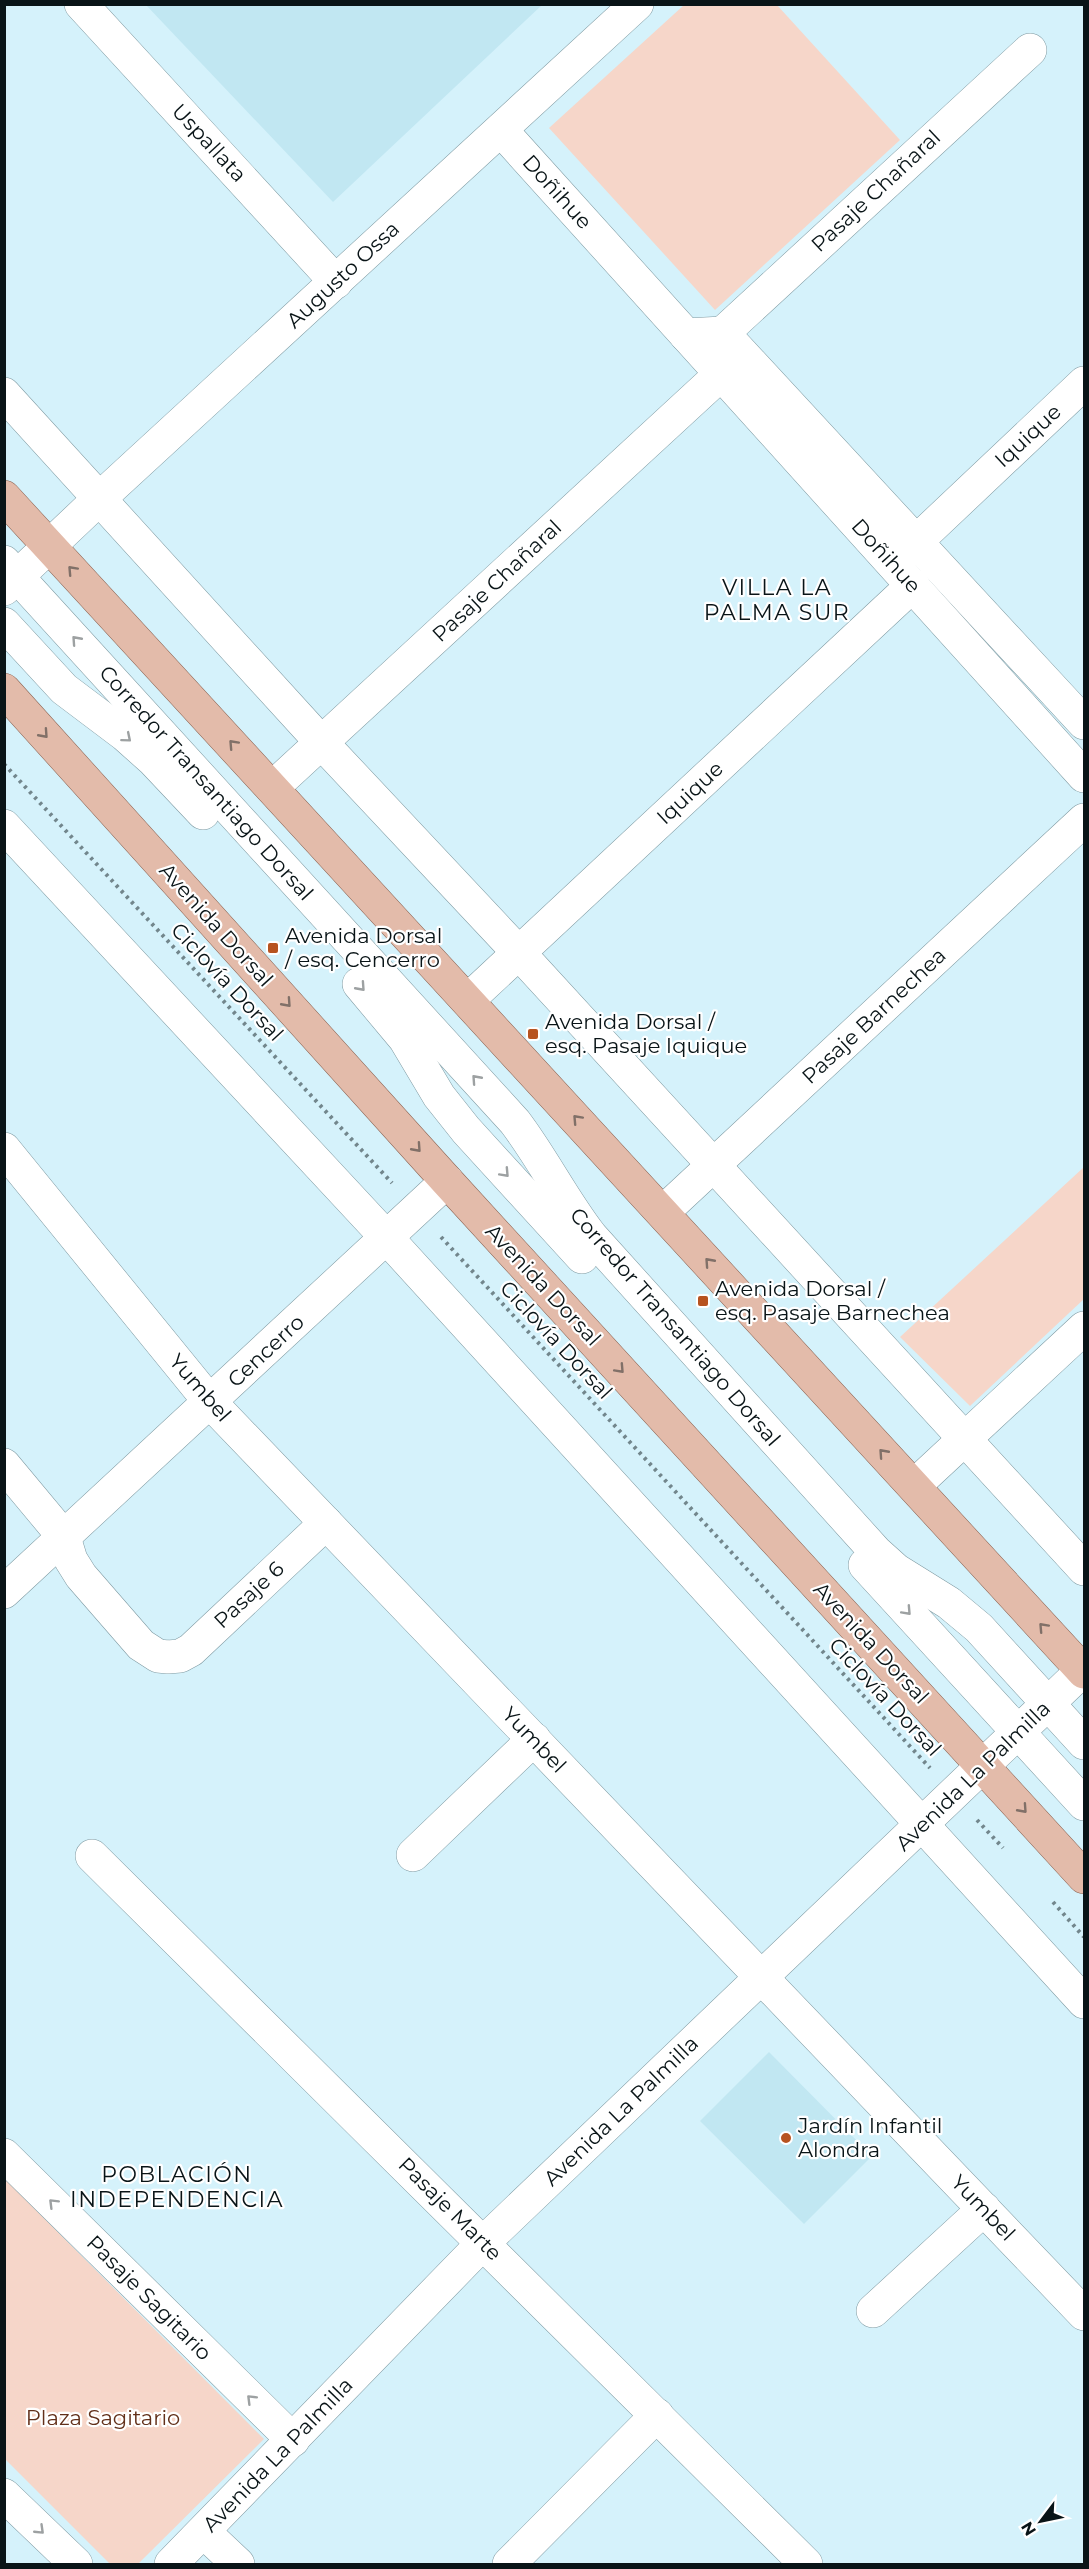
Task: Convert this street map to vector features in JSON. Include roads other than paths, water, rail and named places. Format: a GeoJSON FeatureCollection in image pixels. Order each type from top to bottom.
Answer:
{"type":"FeatureCollection","features":[{"type":"Feature","properties":{"kind":"main road"},"geometry":{"type":"LineString","coordinates":[[4,496],[1084,1671]]}},
{"type":"Feature","properties":{"kind":"main road","name":"Avenida Dorsal"},"geometry":{"type":"LineString","coordinates":[[4,690],[447,1181],[1084,1877]]}},
{"type":"Feature","properties":{"kind":"street","name":"Uspallata"},"geometry":{"type":"LineString","coordinates":[[81,4],[336,282]]}},
{"type":"Feature","properties":{"kind":"street","name":"Augusto Ossa"},"geometry":{"type":"LineString","coordinates":[[9,576],[49,546],[501,130],[621,10]]}},
{"type":"Feature","properties":{"kind":"street","name":"Pasaje Chañaral"},"geometry":{"type":"LineString","coordinates":[[723,333],[1030,50]]}},
{"type":"Feature","properties":{"kind":"street","name":"Doñihue"},"geometry":{"type":"LineString","coordinates":[[501,130],[1084,774]]}},
{"type":"Feature","properties":{"kind":"street","name":"Doñihue"},"geometry":{"type":"LineString","coordinates":[[723,333],[1084,723]]}},
{"type":"Feature","properties":{"kind":"street"},"geometry":{"type":"LineString","coordinates":[[686,335],[723,333]]}},
{"type":"Feature","properties":{"kind":"street","name":"Pasaje Chañaral"},"geometry":{"type":"LineString","coordinates":[[272,788],[722,374]]}},
{"type":"Feature","properties":{"kind":"street","name":"Iquique"},"geometry":{"type":"LineString","coordinates":[[468,1000],[903,575],[916,542],[1084,383]]}},
{"type":"Feature","properties":{"kind":"street"},"geometry":{"type":"LineString","coordinates":[[4,394],[321,742],[519,952],[1084,1569]]}},
{"type":"Feature","properties":{"kind":"street","name":"Corredor Transantiago Dorsal"},"geometry":{"type":"LineString","coordinates":[[9,576],[515,1122],[536,1150],[570,1209],[591,1236],[876,1552],[896,1570],[949,1604],[979,1628],[1084,1743]]}},
{"type":"Feature","properties":{"kind":"street","name":"Corredor Transantiago Dorsal"},"geometry":{"type":"LineString","coordinates":[[4,624],[64,689],[125,735],[189,798],[386,1015],[405,1039],[439,1096],[465,1130],[1084,1804]]}},
{"type":"Feature","properties":{"kind":"street","name":"Pasaje Barnechea"},"geometry":{"type":"LineString","coordinates":[[663,1212],[1084,820]]}},
{"type":"Feature","properties":{"kind":"street"},"geometry":{"type":"LineString","coordinates":[[4,826],[387,1238],[1084,2002]]}},
{"type":"Feature","properties":{"kind":"street","name":"Yumbel"},"geometry":{"type":"LineString","coordinates":[[4,1149],[210,1402],[1084,2314]]}},
{"type":"Feature","properties":{"kind":"street","name":"Cencerro"},"geometry":{"type":"LineString","coordinates":[[4,1593],[447,1181]]}},
{"type":"Feature","properties":{"kind":"street"},"geometry":{"type":"LineString","coordinates":[[914,1486],[1084,1328]]}},
{"type":"Feature","properties":{"kind":"street"},"geometry":{"type":"LineString","coordinates":[[4,1465],[64,1538]]}},
{"type":"Feature","properties":{"kind":"street","name":"Pasaje 6"},"geometry":{"type":"LineString","coordinates":[[64,1538],[72,1560],[81,1575],[141,1645],[158,1656],[168,1657],[180,1656],[191,1650],[326,1523]]}},
{"type":"Feature","properties":{"kind":"street","name":"Avenida La Palmilla"},"geometry":{"type":"LineString","coordinates":[[171,2565],[484,2242],[1084,1671]]}},
{"type":"Feature","properties":{"kind":"street"},"geometry":{"type":"LineString","coordinates":[[413,1855],[534,1739]]}},
{"type":"Feature","properties":{"kind":"street","name":"Pasaje Marte"},"geometry":{"type":"LineString","coordinates":[[92,1856],[484,2242],[806,2565]]}},
{"type":"Feature","properties":{"kind":"street","name":"Pasaje Sagitario"},"geometry":{"type":"LineString","coordinates":[[4,2155],[293,2440]]}},
{"type":"Feature","properties":{"kind":"street"},"geometry":{"type":"LineString","coordinates":[[873,2311],[984,2209]]}},
{"type":"Feature","properties":{"kind":"street"},"geometry":{"type":"LineString","coordinates":[[509,2565],[657,2415]]}},
{"type":"Feature","properties":{"kind":"street"},"geometry":{"type":"LineString","coordinates":[[4,2495],[76,2565]]}},
{"type":"Feature","properties":{"kind":"street"},"geometry":{"type":"LineString","coordinates":[[204,2532],[238,2565]]}},
{"type":"Feature","properties":{"kind":"place","name":"Avenida Dorsal / esq. Cencerro"},"geometry":{"type":"Point","coordinates":[273,948]}},
{"type":"Feature","properties":{"kind":"place","name":"Avenida Dorsal / esq. Pasaje Iquique"},"geometry":{"type":"Point","coordinates":[533,1034]}},
{"type":"Feature","properties":{"kind":"place","name":"Avenida Dorsal / esq. Pasaje Barnechea"},"geometry":{"type":"Point","coordinates":[703,1301]}},
{"type":"Feature","properties":{"kind":"place","name":"Jardín Infantil Alondra"},"geometry":{"type":"Point","coordinates":[786,2138]}},
{"type":"Feature","properties":{"kind":"district","name":"VILLA LA PALMA SUR"},"geometry":{"type":"Point","coordinates":[777,600]}},
{"type":"Feature","properties":{"kind":"district","name":"POBLACIÓN INDEPENDENCIA"},"geometry":{"type":"Point","coordinates":[177,2186]}},
{"type":"Feature","properties":{"kind":"park label","name":"Plaza Sagitario"},"geometry":{"type":"Point","coordinates":[103,2418]}}]}
